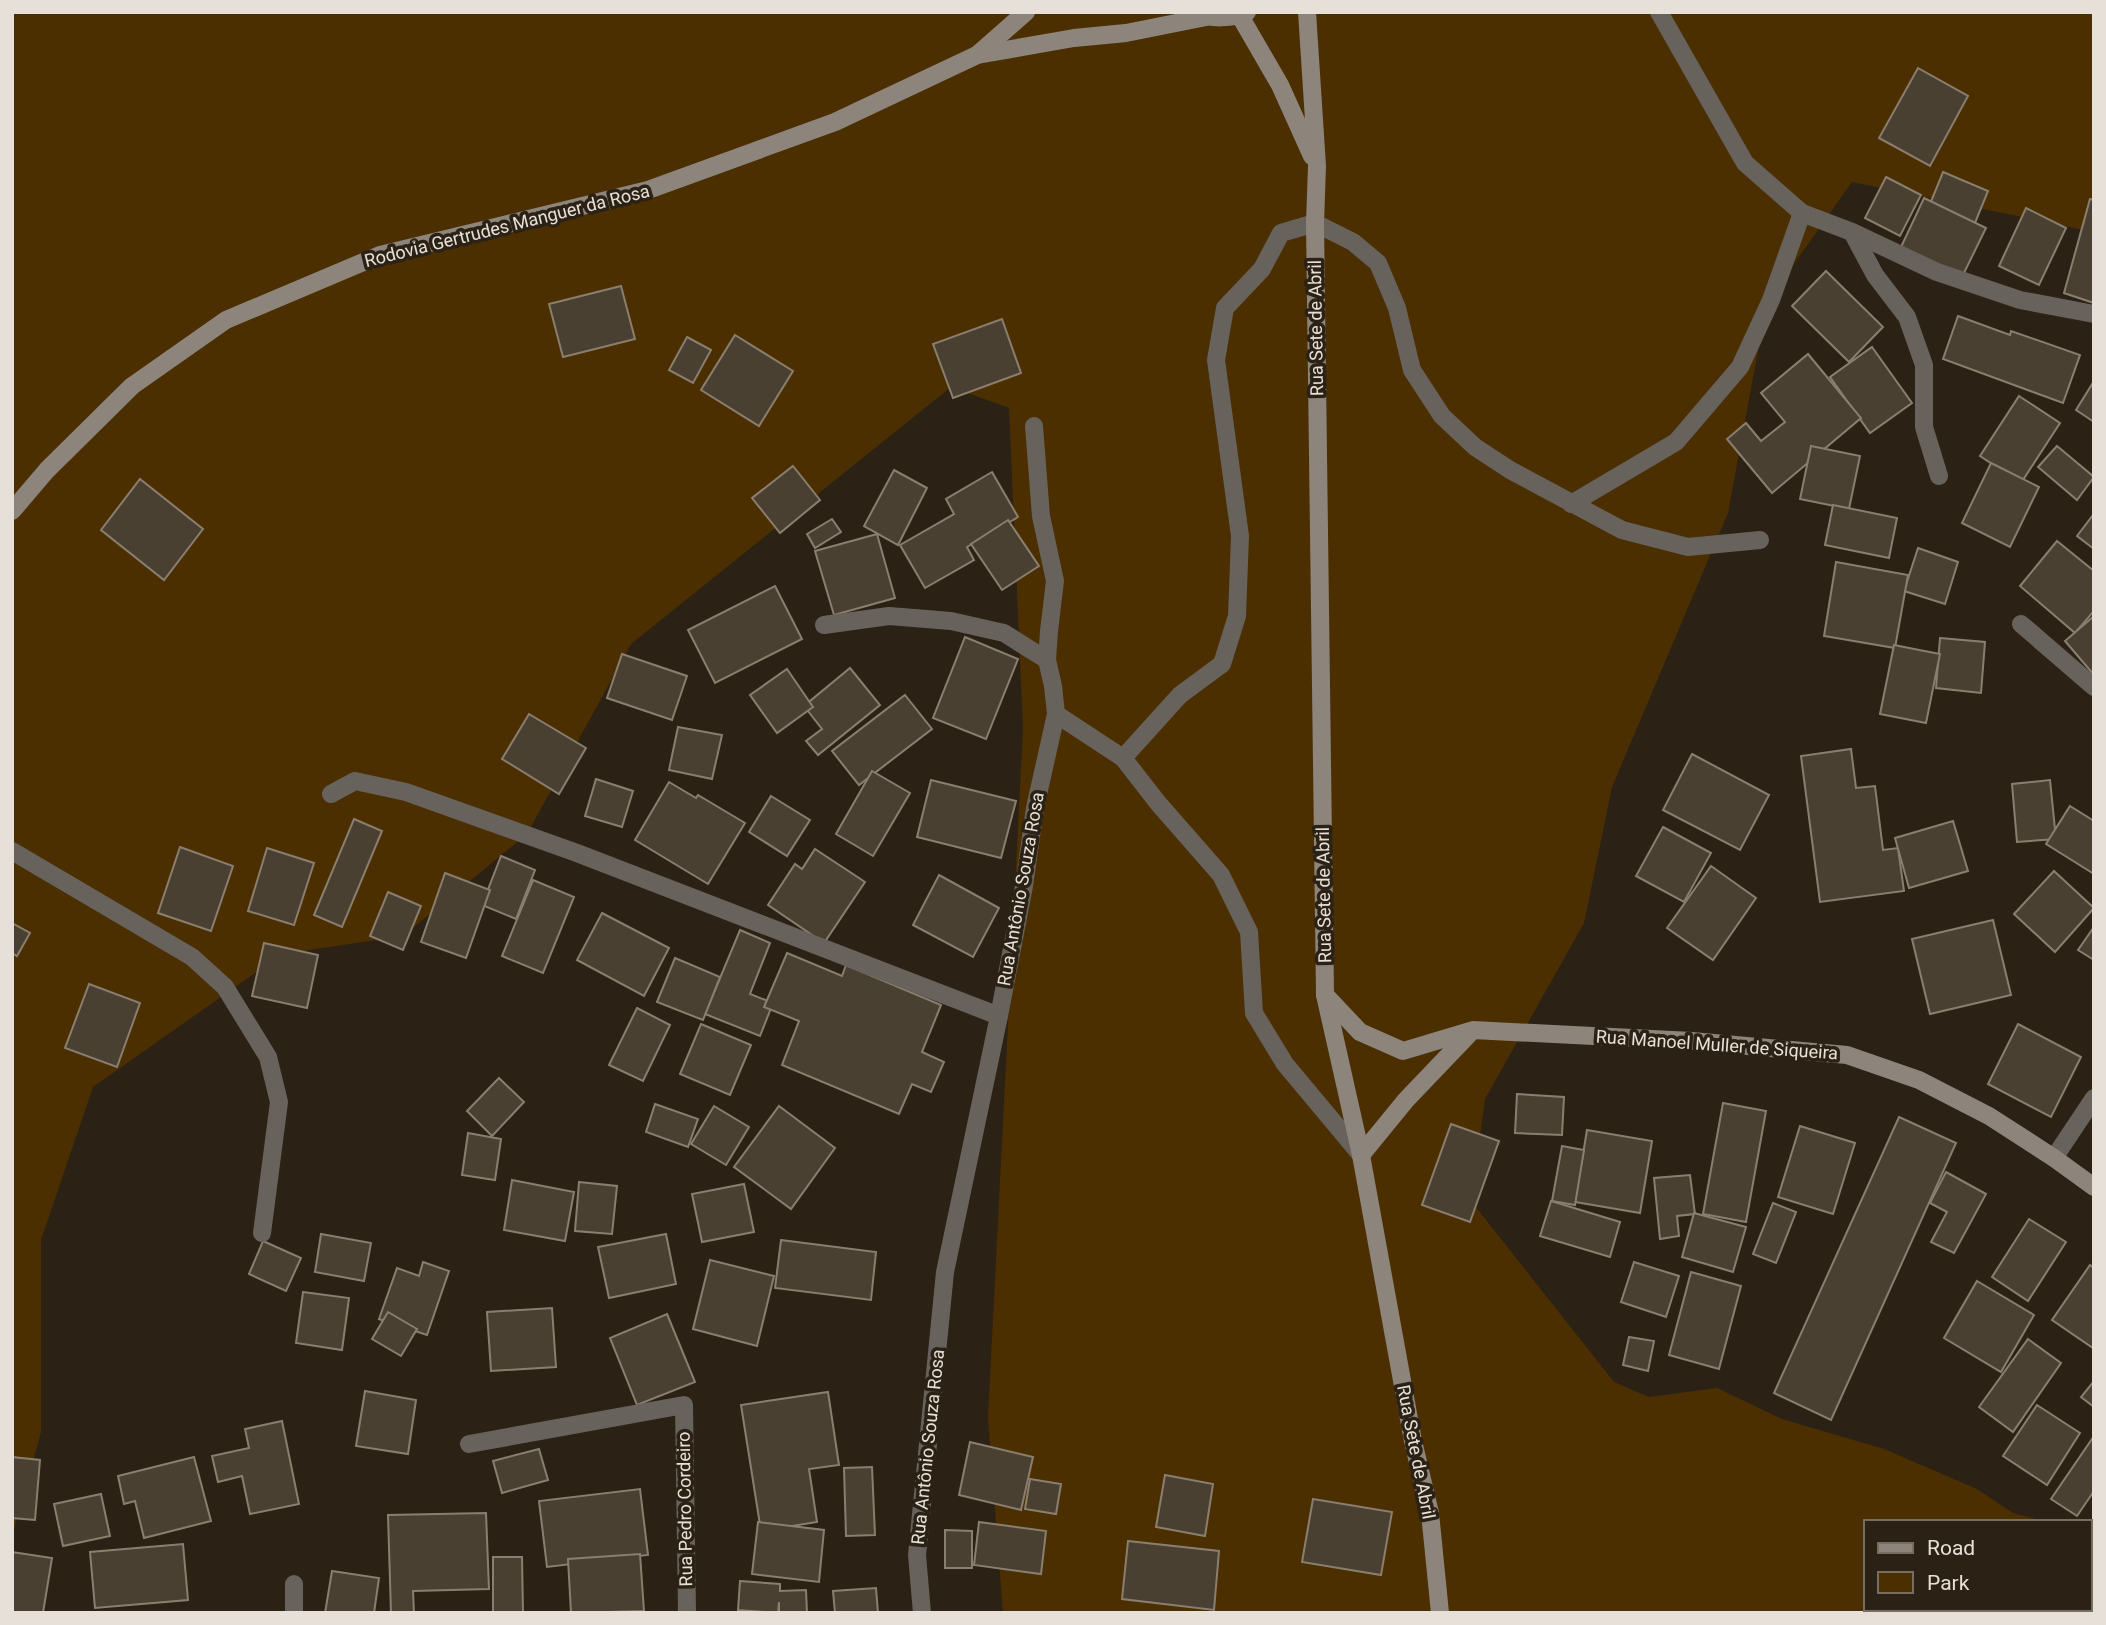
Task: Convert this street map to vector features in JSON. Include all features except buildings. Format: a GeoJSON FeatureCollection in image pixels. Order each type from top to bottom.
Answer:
{"type":"FeatureCollection","features":[{"type":"Feature","properties":{"kind":"main road"},"geometry":{"type":"LineString","coordinates":[[977,55],[1026,12]]}},
{"type":"Feature","properties":{"kind":"main road","name":"Rua Sete de Abril"},"geometry":{"type":"LineString","coordinates":[[1307,12],[1317,166],[1315,223],[1325,995],[1361,1154],[1413,1441],[1430,1513],[1440,1613]]}},
{"type":"Feature","properties":{"kind":"main road"},"geometry":{"type":"LineString","coordinates":[[977,55],[1074,38],[1126,33],[1199,15],[1244,14],[1317,166]]}},
{"type":"Feature","properties":{"kind":"main road","name":"Rodovia Gertrudes Manguer da Rosa"},"geometry":{"type":"LineString","coordinates":[[12,511],[47,470],[132,386],[226,320],[380,255],[648,190],[835,122],[977,55]]}},
{"type":"Feature","properties":{"kind":"main road","name":"Rua Manoel Muller de Siqueira"},"geometry":{"type":"LineString","coordinates":[[1325,995],[1360,1032],[1403,1051],[1473,1030],[1692,1041],[1847,1055],[1919,1080],[1989,1116],[2094,1187]]}},
{"type":"Feature","properties":{"kind":"main road"},"geometry":{"type":"LineString","coordinates":[[1361,1154],[1406,1100],[1473,1030]]}},
{"type":"Feature","properties":{"kind":"street"},"geometry":{"type":"LineString","coordinates":[[1658,12],[1745,163],[1802,213],[1852,232],[1949,276],[2020,300],[2094,314]]}},
{"type":"Feature","properties":{"kind":"street"},"geometry":{"type":"LineString","coordinates":[[1571,504],[1676,442],[1740,367],[1771,300],[1802,213]]}},
{"type":"Feature","properties":{"kind":"street"},"geometry":{"type":"LineString","coordinates":[[1123,758],[1180,695],[1222,664],[1237,616],[1240,536],[1216,360],[1225,308],[1262,269],[1281,233],[1315,223],[1353,242],[1378,263],[1397,308],[1412,370],[1442,416],[1475,447],[1510,470],[1622,530],[1688,547],[1760,540]]}},
{"type":"Feature","properties":{"kind":"street"},"geometry":{"type":"LineString","coordinates":[[1852,232],[1875,275],[1907,317],[1924,365],[1924,427],[1940,476]]}},
{"type":"Feature","properties":{"kind":"street"},"geometry":{"type":"LineString","coordinates":[[1034,426],[1041,516],[1055,581],[1047,660],[1056,714],[1123,758],[1221,875],[1249,932],[1254,1013],[1285,1064],[1361,1154]]}},
{"type":"Feature","properties":{"kind":"street"},"geometry":{"type":"LineString","coordinates":[[824,625],[889,616],[951,621],[1004,633],[1047,660]]}},
{"type":"Feature","properties":{"kind":"street"},"geometry":{"type":"LineString","coordinates":[[2021,624],[2094,687]]}},
{"type":"Feature","properties":{"kind":"street","name":"Rua Antônio Souza Rosa"},"geometry":{"type":"LineString","coordinates":[[922,1613],[917,1555],[945,1272],[999,1016],[1024,886],[1035,808],[1056,714]]}},
{"type":"Feature","properties":{"kind":"street"},"geometry":{"type":"LineString","coordinates":[[331,794],[355,781],[406,792],[577,853],[999,1016]]}},
{"type":"Feature","properties":{"kind":"street"},"geometry":{"type":"LineString","coordinates":[[12,851],[192,957],[225,987],[268,1057],[279,1102],[262,1233]]}},
{"type":"Feature","properties":{"kind":"street"},"geometry":{"type":"LineString","coordinates":[[2054,1158],[2094,1098]]}},
{"type":"Feature","properties":{"kind":"street","name":"Rua Pedro Cordeiro"},"geometry":{"type":"LineString","coordinates":[[469,1444],[684,1405],[687,1613]]}},
{"type":"Feature","properties":{"kind":"street"},"geometry":{"type":"LineString","coordinates":[[294,1584],[294,1613]]}},
{"type":"Feature","properties":{"kind":"green space"},"geometry":{"type":"Polygon","coordinates":[[[12,12],[2094,12],[2094,232],[1852,182],[1767,302],[1728,513],[1612,787],[1584,923],[1485,1099],[1471,1201],[1614,1382],[1649,1397],[1717,1388],[1782,1419],[1884,1449],[1977,1489],[2013,1513],[2039,1520],[1864,1520],[1864,1611],[2092,1611],[2092,1546],[2094,1613],[1003,1613],[988,1418],[1023,729],[1009,408],[951,387],[631,644],[527,834],[403,936],[282,954],[93,1087],[41,1240],[41,1432],[12,1537],[12,12]]]}}]}
